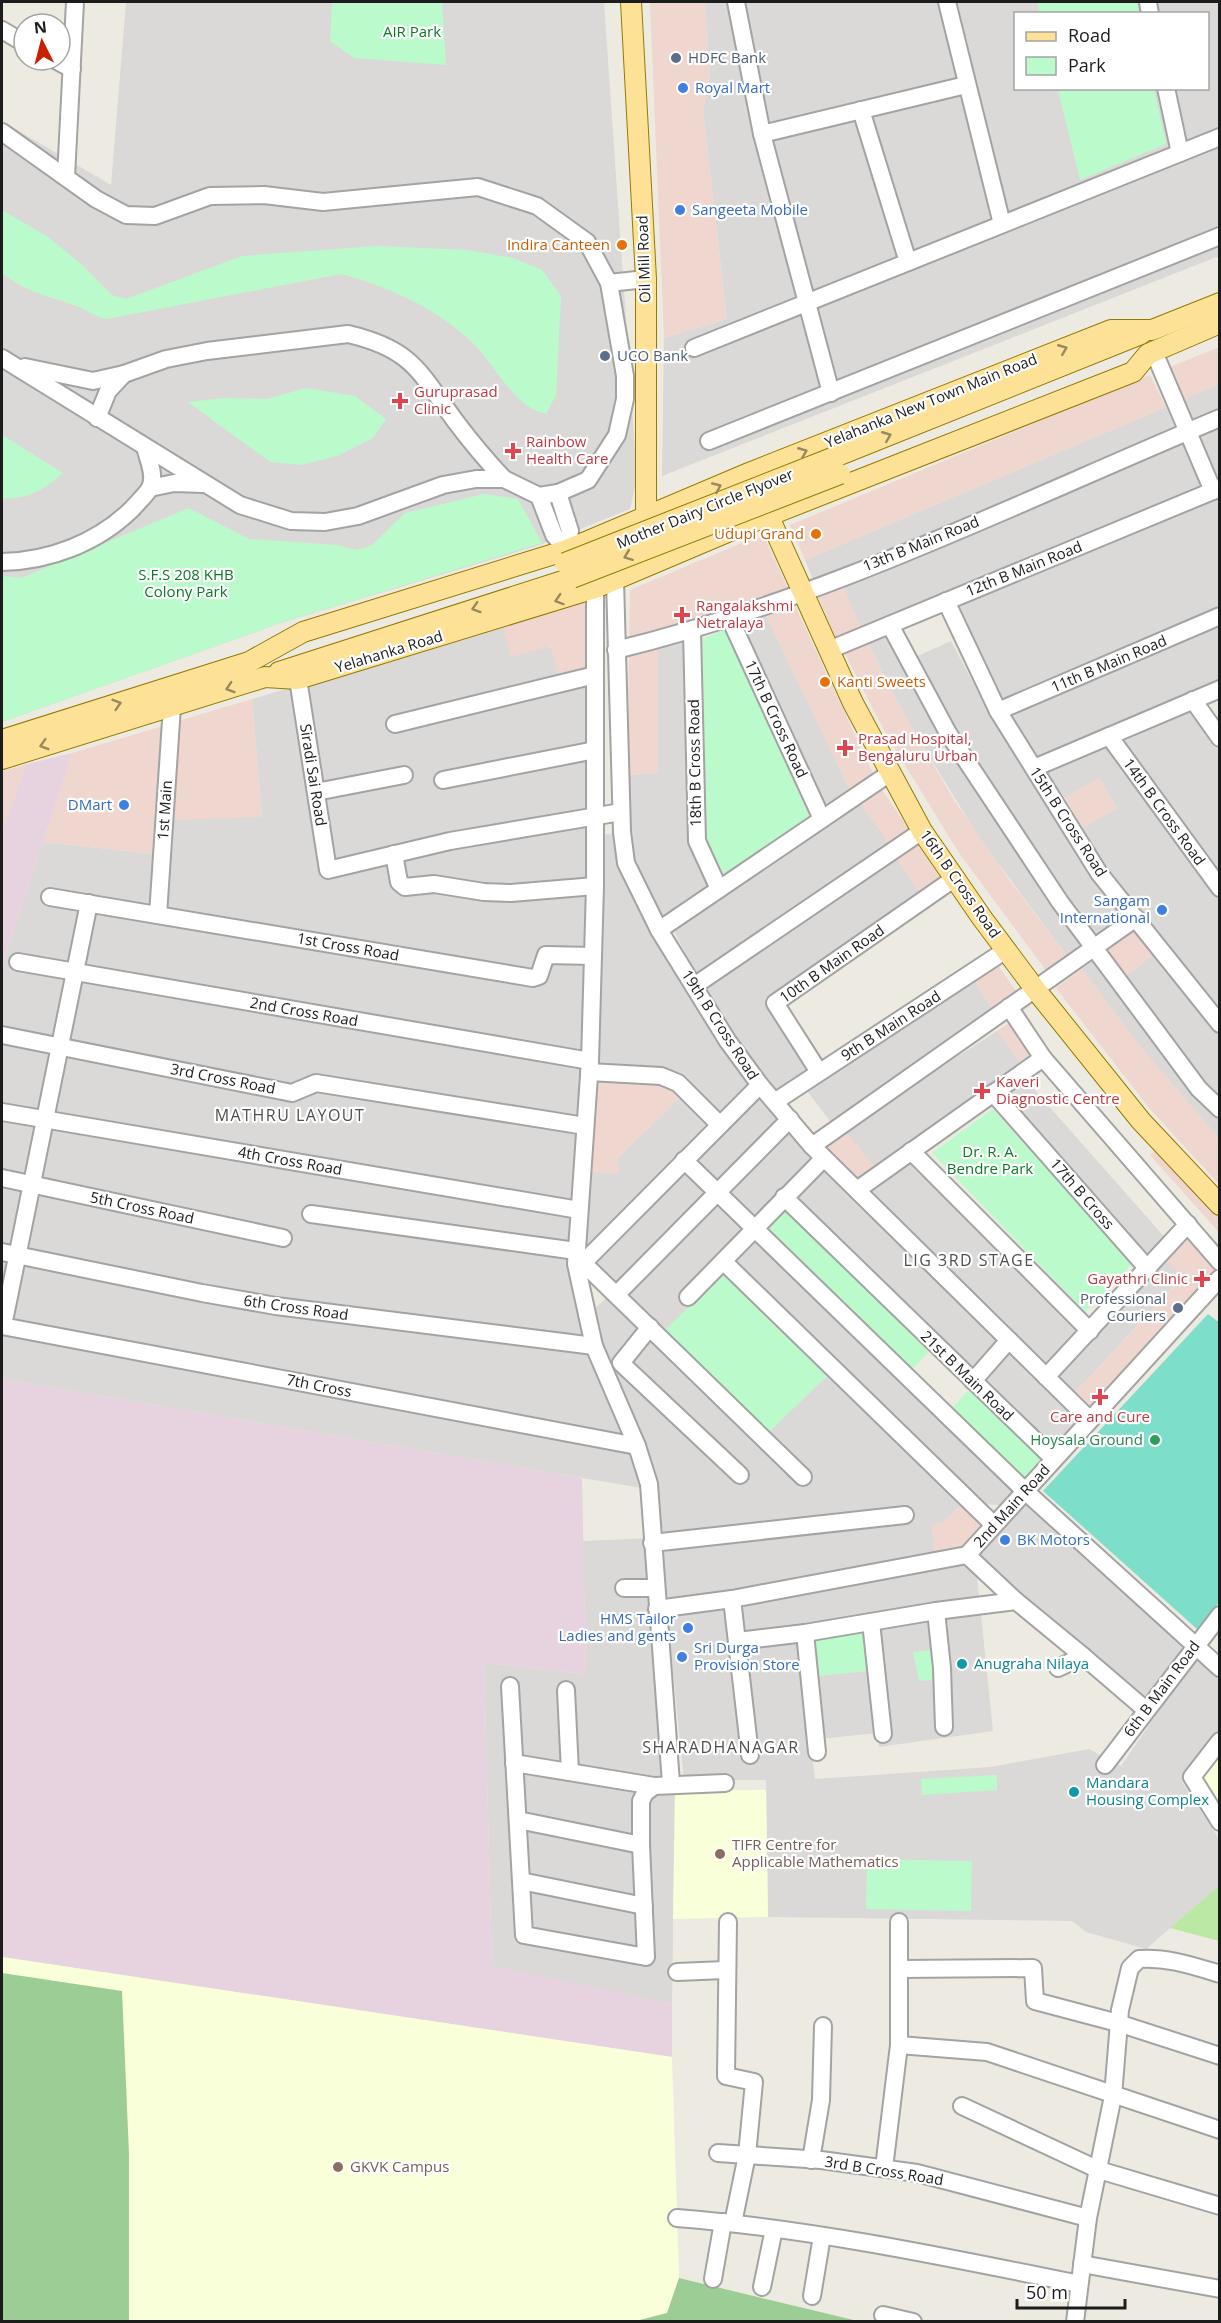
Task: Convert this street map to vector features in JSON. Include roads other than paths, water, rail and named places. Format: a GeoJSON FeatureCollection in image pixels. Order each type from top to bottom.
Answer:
{"type":"FeatureCollection","features":[{"type":"Feature","properties":{"kind":"main road","name":"Oil Mill Road"},"geometry":{"type":"LineString","coordinates":[[631,2],[645,279],[646,517],[662,561]]}},
{"type":"Feature","properties":{"kind":"main road","name":"Yelahanka New Town Main Road"},"geometry":{"type":"LineString","coordinates":[[646,517],[749,473],[1111,330],[1152,330],[1220,303]]}},
{"type":"Feature","properties":{"kind":"main road"},"geometry":{"type":"LineString","coordinates":[[769,517],[1133,372],[1151,353],[1220,323]]}},
{"type":"Feature","properties":{"kind":"main road","name":"Mother Dairy Circle Flyover"},"geometry":{"type":"LineString","coordinates":[[836,466],[1152,330]]}},
{"type":"Feature","properties":{"kind":"main road","name":"Mother Dairy Circle Flyover"},"geometry":{"type":"LineString","coordinates":[[265,676],[568,563],[1151,353]]}},
{"type":"Feature","properties":{"kind":"main road","name":"16th B Cross Road"},"geometry":{"type":"LineString","coordinates":[[749,473],[829,650],[890,773],[922,831],[1035,989],[1141,1121],[1220,1205]]}},
{"type":"Feature","properties":{"kind":"main road"},"geometry":{"type":"LineString","coordinates":[[568,563],[646,517]]}},
{"type":"Feature","properties":{"kind":"main road","name":"Yelahanka Road"},"geometry":{"type":"LineString","coordinates":[[2,759],[265,676],[297,679],[595,588],[732,530],[769,517]]}},
{"type":"Feature","properties":{"kind":"main road","name":"Mother Dairy Circle Flyover"},"geometry":{"type":"LineString","coordinates":[[2,740],[568,563]]}},
{"type":"Feature","properties":{"kind":"street"},"geometry":{"type":"LineString","coordinates":[[72,69],[75,2]]}},
{"type":"Feature","properties":{"kind":"street"},"geometry":{"type":"LineString","coordinates":[[736,2],[762,134],[831,393]]}},
{"type":"Feature","properties":{"kind":"street"},"geometry":{"type":"LineString","coordinates":[[947,2],[1002,224]]}},
{"type":"Feature","properties":{"kind":"street"},"geometry":{"type":"LineString","coordinates":[[66,177],[72,72]]}},
{"type":"Feature","properties":{"kind":"street"},"geometry":{"type":"LineString","coordinates":[[762,134],[966,85]]}},
{"type":"Feature","properties":{"kind":"street"},"geometry":{"type":"LineString","coordinates":[[1166,90],[1180,153]]}},
{"type":"Feature","properties":{"kind":"street"},"geometry":{"type":"LineString","coordinates":[[861,110],[908,262]]}},
{"type":"Feature","properties":{"kind":"street"},"geometry":{"type":"LineString","coordinates":[[2,132],[96,199],[126,215],[155,216],[210,196],[264,195],[323,202],[478,187],[537,206],[568,226],[587,242],[609,283],[625,376],[625,399],[617,435],[588,480],[558,493],[539,496],[504,479],[461,428],[423,374],[402,356],[348,334],[207,351],[166,359],[124,374],[93,381],[60,376],[6,360]]}},
{"type":"Feature","properties":{"kind":"street"},"geometry":{"type":"LineString","coordinates":[[694,348],[1220,137]]}},
{"type":"Feature","properties":{"kind":"street"},"geometry":{"type":"LineString","coordinates":[[709,441],[1220,236]]}},
{"type":"Feature","properties":{"kind":"street"},"geometry":{"type":"LineString","coordinates":[[609,283],[645,279]]}},
{"type":"Feature","properties":{"kind":"street"},"geometry":{"type":"LineString","coordinates":[[1151,353],[1216,490]]}},
{"type":"Feature","properties":{"kind":"street"},"geometry":{"type":"LineString","coordinates":[[6,360],[240,505],[291,521],[316,522],[358,516],[443,485],[476,479],[504,479]]}},
{"type":"Feature","properties":{"kind":"street"},"geometry":{"type":"LineString","coordinates":[[97,418],[108,391],[124,374]]}},
{"type":"Feature","properties":{"kind":"street","name":"13th B Main Road"},"geometry":{"type":"LineString","coordinates":[[616,650],[692,632],[803,592],[1014,506],[1220,418]]}},
{"type":"Feature","properties":{"kind":"street"},"geometry":{"type":"LineString","coordinates":[[2,562],[44,557],[81,544],[126,514],[150,488],[152,475],[145,447]]}},
{"type":"Feature","properties":{"kind":"street"},"geometry":{"type":"LineString","coordinates":[[150,488],[174,483],[210,486]]}},
{"type":"Feature","properties":{"kind":"street","name":"12th B Main Road"},"geometry":{"type":"LineString","coordinates":[[829,650],[1216,490]]}},
{"type":"Feature","properties":{"kind":"street"},"geometry":{"type":"LineString","coordinates":[[558,493],[570,531],[568,563]]}},
{"type":"Feature","properties":{"kind":"street"},"geometry":{"type":"LineString","coordinates":[[539,496],[568,563],[595,588],[595,886],[589,1067],[579,1210],[578,1286],[594,1346],[638,1446],[649,1484],[671,1783]]}},
{"type":"Feature","properties":{"kind":"street","name":"19th B Cross Road"},"geometry":{"type":"LineString","coordinates":[[615,580],[621,812],[626,863],[659,930],[760,1085],[812,1146],[1090,1420]]}},
{"type":"Feature","properties":{"kind":"street","name":"15th B Cross Road"},"geometry":{"type":"LineString","coordinates":[[946,601],[998,711],[1100,873],[1220,1024]]}},
{"type":"Feature","properties":{"kind":"street","name":"11th B Main Road"},"geometry":{"type":"LineString","coordinates":[[998,711],[1220,616]]}},
{"type":"Feature","properties":{"kind":"street","name":"17th B Cross Road"},"geometry":{"type":"LineString","coordinates":[[730,619],[822,819]]}},
{"type":"Feature","properties":{"kind":"street"},"geometry":{"type":"LineString","coordinates":[[890,624],[948,733],[1060,902],[1199,1089],[1220,1109]]}},
{"type":"Feature","properties":{"kind":"street","name":"18th B Cross Road"},"geometry":{"type":"LineString","coordinates":[[692,632],[697,841],[719,889]]}},
{"type":"Feature","properties":{"kind":"street"},"geometry":{"type":"LineString","coordinates":[[395,724],[595,675]]}},
{"type":"Feature","properties":{"kind":"street","name":"Siradi Sai Road"},"geometry":{"type":"LineString","coordinates":[[297,679],[328,870],[394,854]]}},
{"type":"Feature","properties":{"kind":"street"},"geometry":{"type":"LineString","coordinates":[[1034,768],[1220,689]]}},
{"type":"Feature","properties":{"kind":"street"},"geometry":{"type":"LineString","coordinates":[[1193,700],[1220,738]]}},
{"type":"Feature","properties":{"kind":"street","name":"1st Main"},"geometry":{"type":"LineString","coordinates":[[158,915],[172,706]]}},
{"type":"Feature","properties":{"kind":"street","name":"14th B Cross Road"},"geometry":{"type":"LineString","coordinates":[[1109,736],[1220,888]]}},
{"type":"Feature","properties":{"kind":"street"},"geometry":{"type":"LineString","coordinates":[[443,780],[595,750]]}},
{"type":"Feature","properties":{"kind":"street"},"geometry":{"type":"LineString","coordinates":[[659,930],[890,773]]}},
{"type":"Feature","properties":{"kind":"street"},"geometry":{"type":"LineString","coordinates":[[316,792],[404,775]]}},
{"type":"Feature","properties":{"kind":"street"},"geometry":{"type":"LineString","coordinates":[[595,886],[511,893],[484,892],[434,884],[405,887],[399,882],[394,854],[482,835],[621,812]]}},
{"type":"Feature","properties":{"kind":"street"},"geometry":{"type":"LineString","coordinates":[[694,986],[922,831]]}},
{"type":"Feature","properties":{"kind":"street","name":"10th B Main Road"},"geometry":{"type":"LineString","coordinates":[[819,1072],[775,1003],[955,878]]}},
{"type":"Feature","properties":{"kind":"street","name":"1st Cross Road"},"geometry":{"type":"LineString","coordinates":[[50,897],[533,978],[539,976],[546,956],[593,956]]}},
{"type":"Feature","properties":{"kind":"street"},"geometry":{"type":"LineString","coordinates":[[2,1326],[10,1253],[32,1185],[89,903]]}},
{"type":"Feature","properties":{"kind":"street"},"geometry":{"type":"LineString","coordinates":[[812,1146],[1136,918]]}},
{"type":"Feature","properties":{"kind":"street","name":"9th B Main Road"},"geometry":{"type":"LineString","coordinates":[[776,1101],[1006,951]]}},
{"type":"Feature","properties":{"kind":"street","name":"2nd Cross Road"},"geometry":{"type":"LineString","coordinates":[[18,962],[589,1067],[661,1076],[678,1083],[720,1125]]}},
{"type":"Feature","properties":{"kind":"street"},"geometry":{"type":"LineString","coordinates":[[1009,1007],[1043,1058],[1220,1262]]}},
{"type":"Feature","properties":{"kind":"street","name":"3rd Cross Road"},"geometry":{"type":"LineString","coordinates":[[2,1035],[292,1093],[316,1083],[585,1126]]}},
{"type":"Feature","properties":{"kind":"street"},"geometry":{"type":"LineString","coordinates":[[857,1190],[1043,1058]]}},
{"type":"Feature","properties":{"kind":"street"},"geometry":{"type":"LineString","coordinates":[[579,1256],[684,1160],[760,1085]]}},
{"type":"Feature","properties":{"kind":"street","name":"17th B Cross"},"geometry":{"type":"LineString","coordinates":[[993,1093],[1148,1269]]}},
{"type":"Feature","properties":{"kind":"street","name":"4th Cross Road"},"geometry":{"type":"LineString","coordinates":[[2,1112],[579,1210]]}},
{"type":"Feature","properties":{"kind":"street"},"geometry":{"type":"LineString","coordinates":[[617,1294],[790,1119]]}},
{"type":"Feature","properties":{"kind":"street"},"geometry":{"type":"LineString","coordinates":[[911,1151],[1090,1330]]}},
{"type":"Feature","properties":{"kind":"street"},"geometry":{"type":"LineString","coordinates":[[688,1297],[824,1158]]}},
{"type":"Feature","properties":{"kind":"street"},"geometry":{"type":"LineString","coordinates":[[684,1160],[1025,1491],[1220,1668]]}},
{"type":"Feature","properties":{"kind":"street","name":"5th Cross Road"},"geometry":{"type":"LineString","coordinates":[[2,1178],[283,1238]]}},
{"type":"Feature","properties":{"kind":"street","name":"21st B Main Road"},"geometry":{"type":"LineString","coordinates":[[784,1197],[879,1292],[1054,1459]]}},
{"type":"Feature","properties":{"kind":"street"},"geometry":{"type":"LineString","coordinates":[[311,1214],[579,1256],[803,1477]]}},
{"type":"Feature","properties":{"kind":"street"},"geometry":{"type":"LineString","coordinates":[[1046,1377],[1188,1224]]}},
{"type":"Feature","properties":{"kind":"street","name":"6th Cross Road"},"geometry":{"type":"LineString","coordinates":[[10,1253],[265,1304],[594,1346]]}},
{"type":"Feature","properties":{"kind":"street"},"geometry":{"type":"LineString","coordinates":[[724,1262],[994,1525]]}},
{"type":"Feature","properties":{"kind":"street","name":"2nd Main Road"},"geometry":{"type":"LineString","coordinates":[[657,1609],[732,1599],[967,1554],[1220,1278]]}},
{"type":"Feature","properties":{"kind":"street","name":"7th Cross"},"geometry":{"type":"LineString","coordinates":[[2,1326],[638,1446]]}},
{"type":"Feature","properties":{"kind":"street"},"geometry":{"type":"LineString","coordinates":[[650,1327],[622,1358],[621,1363],[740,1475]]}},
{"type":"Feature","properties":{"kind":"street"},"geometry":{"type":"LineString","coordinates":[[973,1381],[1009,1341]]}},
{"type":"Feature","properties":{"kind":"street"},"geometry":{"type":"LineString","coordinates":[[652,1543],[905,1515]]}},
{"type":"Feature","properties":{"kind":"street"},"geometry":{"type":"LineString","coordinates":[[967,1554],[1016,1601],[1146,1710]]}},
{"type":"Feature","properties":{"kind":"street"},"geometry":{"type":"LineString","coordinates":[[624,1588],[656,1588]]}},
{"type":"Feature","properties":{"kind":"street"},"geometry":{"type":"LineString","coordinates":[[732,1599],[750,1755]]}},
{"type":"Feature","properties":{"kind":"street"},"geometry":{"type":"LineString","coordinates":[[738,1641],[805,1634],[936,1611],[1016,1601]]}},
{"type":"Feature","properties":{"kind":"street"},"geometry":{"type":"LineString","coordinates":[[936,1611],[942,1668],[944,1727]]}},
{"type":"Feature","properties":{"kind":"street","name":"6th B Main Road"},"geometry":{"type":"LineString","coordinates":[[1105,1765],[1194,1645],[1220,1615]]}},
{"type":"Feature","properties":{"kind":"street"},"geometry":{"type":"LineString","coordinates":[[871,1622],[883,1734]]}},
{"type":"Feature","properties":{"kind":"street"},"geometry":{"type":"LineString","coordinates":[[805,1634],[817,1752]]}},
{"type":"Feature","properties":{"kind":"street"},"geometry":{"type":"LineString","coordinates":[[1058,1668],[1083,1656]]}},
{"type":"Feature","properties":{"kind":"street"},"geometry":{"type":"LineString","coordinates":[[510,1686],[524,1935],[646,1957],[641,1801],[645,1793],[654,1786]]}},
{"type":"Feature","properties":{"kind":"street"},"geometry":{"type":"LineString","coordinates":[[566,1690],[570,1772]]}},
{"type":"Feature","properties":{"kind":"street"},"geometry":{"type":"LineString","coordinates":[[1220,1741],[1192,1777],[1220,1822]]}},
{"type":"Feature","properties":{"kind":"street"},"geometry":{"type":"LineString","coordinates":[[514,1763],[654,1786],[671,1783],[725,1783]]}},
{"type":"Feature","properties":{"kind":"street"},"geometry":{"type":"LineString","coordinates":[[518,1820],[641,1845]]}},
{"type":"Feature","properties":{"kind":"street"},"geometry":{"type":"LineString","coordinates":[[521,1881],[644,1906]]}},
{"type":"Feature","properties":{"kind":"street"},"geometry":{"type":"LineString","coordinates":[[713,2279],[747,2155],[754,2082],[726,2076],[725,1970],[728,1922]]}},
{"type":"Feature","properties":{"kind":"street"},"geometry":{"type":"LineString","coordinates":[[884,2169],[899,2045],[899,1922]]}},
{"type":"Feature","properties":{"kind":"street"},"geometry":{"type":"LineString","coordinates":[[1075,2322],[1088,2218],[1113,2096],[1118,2023],[1130,1968],[1139,1959],[1176,1960],[1220,1974]]}},
{"type":"Feature","properties":{"kind":"street"},"geometry":{"type":"LineString","coordinates":[[899,1969],[1033,1968],[1035,2001],[1118,2023],[1220,2056]]}},
{"type":"Feature","properties":{"kind":"street"},"geometry":{"type":"LineString","coordinates":[[677,1972],[725,1970]]}},
{"type":"Feature","properties":{"kind":"street"},"geometry":{"type":"LineString","coordinates":[[811,2160],[821,2100],[823,2026]]}},
{"type":"Feature","properties":{"kind":"street"},"geometry":{"type":"LineString","coordinates":[[899,2045],[987,2052],[1220,2130]]}},
{"type":"Feature","properties":{"kind":"street"},"geometry":{"type":"LineString","coordinates":[[962,2106],[1099,2170],[1220,2206]]}},
{"type":"Feature","properties":{"kind":"street","name":"3rd B Cross Road"},"geometry":{"type":"LineString","coordinates":[[718,2153],[811,2160],[917,2173],[1088,2218]]}},
{"type":"Feature","properties":{"kind":"street"},"geometry":{"type":"LineString","coordinates":[[676,2218],[728,2222],[901,2247],[1079,2284]]}},
{"type":"Feature","properties":{"kind":"street"},"geometry":{"type":"LineString","coordinates":[[762,2287],[774,2229]]}},
{"type":"Feature","properties":{"kind":"street"},"geometry":{"type":"LineString","coordinates":[[812,2296],[822,2236]]}},
{"type":"Feature","properties":{"kind":"street"},"geometry":{"type":"LineString","coordinates":[[1082,2264],[1220,2289]]}},
{"type":"Feature","properties":{"kind":"street"},"geometry":{"type":"LineString","coordinates":[[883,2315],[913,2322]]}},
{"type":"Feature","properties":{"kind":"place","name":"HDFC Bank"},"geometry":{"type":"Point","coordinates":[676,58]}},
{"type":"Feature","properties":{"kind":"place","name":"Royal Mart"},"geometry":{"type":"Point","coordinates":[683,88]}},
{"type":"Feature","properties":{"kind":"place","name":"Sangeeta Mobile"},"geometry":{"type":"Point","coordinates":[680,210]}},
{"type":"Feature","properties":{"kind":"place","name":"Indira Canteen"},"geometry":{"type":"Point","coordinates":[622,245]}},
{"type":"Feature","properties":{"kind":"place","name":"UCO Bank"},"geometry":{"type":"Point","coordinates":[605,356]}},
{"type":"Feature","properties":{"kind":"place","name":"Guruprasad Clinic"},"geometry":{"type":"Point","coordinates":[400,401]}},
{"type":"Feature","properties":{"kind":"place","name":"Rainbow Health Care"},"geometry":{"type":"Point","coordinates":[513,451]}},
{"type":"Feature","properties":{"kind":"place","name":"Udupi Grand"},"geometry":{"type":"Point","coordinates":[816,534]}},
{"type":"Feature","properties":{"kind":"place","name":"Rangalakshmi Netralaya"},"geometry":{"type":"Point","coordinates":[682,615]}},
{"type":"Feature","properties":{"kind":"place","name":"Kanti Sweets"},"geometry":{"type":"Point","coordinates":[825,682]}},
{"type":"Feature","properties":{"kind":"place","name":"Prasad Hospital, Bengaluru Urban"},"geometry":{"type":"Point","coordinates":[845,748]}},
{"type":"Feature","properties":{"kind":"place","name":"DMart"},"geometry":{"type":"Point","coordinates":[124,805]}},
{"type":"Feature","properties":{"kind":"place","name":"Sangam International"},"geometry":{"type":"Point","coordinates":[1162,910]}},
{"type":"Feature","properties":{"kind":"place","name":"Kaveri Diagnostic Centre"},"geometry":{"type":"Point","coordinates":[982,1091]}},
{"type":"Feature","properties":{"kind":"place","name":"Gayathri Clinic"},"geometry":{"type":"Point","coordinates":[1202,1279]}},
{"type":"Feature","properties":{"kind":"place","name":"Professional Couriers"},"geometry":{"type":"Point","coordinates":[1178,1308]}},
{"type":"Feature","properties":{"kind":"place","name":"Care and Cure"},"geometry":{"type":"Point","coordinates":[1100,1397]}},
{"type":"Feature","properties":{"kind":"place","name":"Hoysala Ground"},"geometry":{"type":"Point","coordinates":[1155,1440]}},
{"type":"Feature","properties":{"kind":"place","name":"BK Motors"},"geometry":{"type":"Point","coordinates":[1005,1540]}},
{"type":"Feature","properties":{"kind":"place","name":"HMS Tailor Ladies and gents"},"geometry":{"type":"Point","coordinates":[688,1628]}},
{"type":"Feature","properties":{"kind":"place","name":"Sri Durga Provision Store"},"geometry":{"type":"Point","coordinates":[682,1657]}},
{"type":"Feature","properties":{"kind":"place","name":"Anugraha Nilaya"},"geometry":{"type":"Point","coordinates":[962,1664]}},
{"type":"Feature","properties":{"kind":"place","name":"Mandara Housing Complex"},"geometry":{"type":"Point","coordinates":[1074,1792]}},
{"type":"Feature","properties":{"kind":"place","name":"TIFR Centre for Applicable Mathematics"},"geometry":{"type":"Point","coordinates":[720,1854]}},
{"type":"Feature","properties":{"kind":"place","name":"GKVK Campus"},"geometry":{"type":"Point","coordinates":[338,2167]}},
{"type":"Feature","properties":{"kind":"district","name":"MATHRU LAYOUT"},"geometry":{"type":"Point","coordinates":[290,1115]}},
{"type":"Feature","properties":{"kind":"district","name":"LIG 3RD STAGE"},"geometry":{"type":"Point","coordinates":[969,1260]}},
{"type":"Feature","properties":{"kind":"district","name":"SHARADHANAGAR"},"geometry":{"type":"Point","coordinates":[721,1747]}},
{"type":"Feature","properties":{"kind":"park label","name":"AIR Park"},"geometry":{"type":"Point","coordinates":[412,32]}},
{"type":"Feature","properties":{"kind":"park label","name":"S.F.S 208 KHB Colony Park"},"geometry":{"type":"Point","coordinates":[186,584]}},
{"type":"Feature","properties":{"kind":"park label","name":"Dr. R. A. Bendre Park"},"geometry":{"type":"Point","coordinates":[990,1160]}}]}
